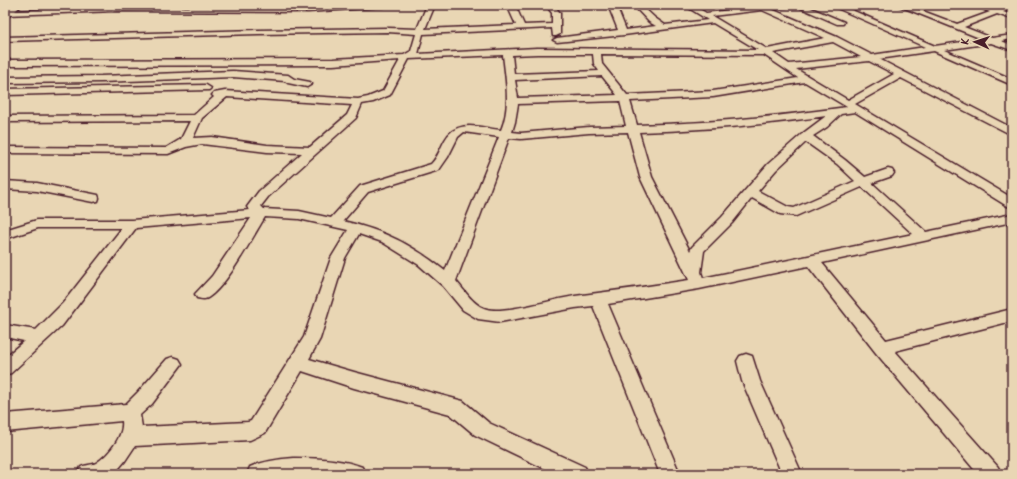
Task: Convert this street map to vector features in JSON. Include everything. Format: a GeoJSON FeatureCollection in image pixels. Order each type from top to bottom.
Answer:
{"type":"FeatureCollection","features":[{"type":"Feature","properties":{"kind":"main road"},"geometry":{"type":"LineString","coordinates":[[6,13],[17,5]]}},
{"type":"Feature","properties":{"kind":"street"},"geometry":{"type":"LineString","coordinates":[[6,13],[117,9],[282,8],[308,10],[383,5]]}},
{"type":"Feature","properties":{"kind":"street"},"geometry":{"type":"LineString","coordinates":[[206,88],[206,92],[216,95],[225,94],[358,102],[370,100],[387,93],[406,57],[414,52],[431,5]]}},
{"type":"Feature","properties":{"kind":"street"},"geometry":{"type":"LineString","coordinates":[[511,5],[521,28]]}},
{"type":"Feature","properties":{"kind":"street"},"geometry":{"type":"LineString","coordinates":[[550,5],[556,14],[555,26],[557,51]]}},
{"type":"Feature","properties":{"kind":"street"},"geometry":{"type":"LineString","coordinates":[[612,5],[620,27],[624,33]]}},
{"type":"Feature","properties":{"kind":"street"},"geometry":{"type":"LineString","coordinates":[[637,5],[652,20],[664,28]]}},
{"type":"Feature","properties":{"kind":"street"},"geometry":{"type":"LineString","coordinates":[[688,5],[767,53],[847,108],[1012,203]]}},
{"type":"Feature","properties":{"kind":"street"},"geometry":{"type":"LineString","coordinates":[[557,40],[664,28],[758,6],[787,5]]}},
{"type":"Feature","properties":{"kind":"street"},"geometry":{"type":"LineString","coordinates":[[798,5],[840,22]]}},
{"type":"Feature","properties":{"kind":"street"},"geometry":{"type":"LineString","coordinates":[[834,5],[1012,82]]}},
{"type":"Feature","properties":{"kind":"street"},"geometry":{"type":"LineString","coordinates":[[901,5],[1012,48]]}},
{"type":"Feature","properties":{"kind":"street"},"geometry":{"type":"LineString","coordinates":[[977,5],[1012,17]]}},
{"type":"Feature","properties":{"kind":"street"},"geometry":{"type":"LineString","coordinates":[[758,6],[834,39],[1012,132]]}},
{"type":"Feature","properties":{"kind":"street"},"geometry":{"type":"LineString","coordinates":[[958,26],[1012,6]]}},
{"type":"Feature","properties":{"kind":"street"},"geometry":{"type":"LineString","coordinates":[[5,39],[258,32],[388,30],[420,32],[475,26],[521,28],[555,26]]}},
{"type":"Feature","properties":{"kind":"street"},"geometry":{"type":"LineString","coordinates":[[787,67],[870,58],[1012,37]]}},
{"type":"Feature","properties":{"kind":"street"},"geometry":{"type":"LineString","coordinates":[[5,63],[333,62],[507,52],[557,51],[767,53],[834,39]]}},
{"type":"Feature","properties":{"kind":"street"},"geometry":{"type":"LineString","coordinates":[[597,51],[598,64],[624,98],[631,128],[646,177],[696,279]]}},
{"type":"Feature","properties":{"kind":"street"},"geometry":{"type":"LineString","coordinates":[[448,282],[504,134],[510,122],[513,101],[507,52]]}},
{"type":"Feature","properties":{"kind":"street"},"geometry":{"type":"LineString","coordinates":[[510,77],[606,73]]}},
{"type":"Feature","properties":{"kind":"street"},"geometry":{"type":"LineString","coordinates":[[5,80],[101,79],[233,74],[288,78],[291,81],[307,84]]}},
{"type":"Feature","properties":{"kind":"street"},"geometry":{"type":"LineString","coordinates":[[696,279],[697,250],[727,220],[772,167],[806,136],[901,74]]}},
{"type":"Feature","properties":{"kind":"street"},"geometry":{"type":"LineString","coordinates":[[5,92],[206,88],[219,75]]}},
{"type":"Feature","properties":{"kind":"street"},"geometry":{"type":"LineString","coordinates":[[513,101],[713,94],[806,79]]}},
{"type":"Feature","properties":{"kind":"street"},"geometry":{"type":"LineString","coordinates":[[183,144],[190,134],[196,118],[225,94]]}},
{"type":"Feature","properties":{"kind":"street"},"geometry":{"type":"LineString","coordinates":[[261,213],[254,207],[264,194],[352,116],[358,102]]}},
{"type":"Feature","properties":{"kind":"street"},"geometry":{"type":"LineString","coordinates":[[334,223],[364,189],[436,167],[457,130],[470,129],[521,136],[540,133],[631,128],[696,127],[768,121],[847,108]]}},
{"type":"Feature","properties":{"kind":"street"},"geometry":{"type":"LineString","coordinates":[[5,119],[196,118]]}},
{"type":"Feature","properties":{"kind":"street"},"geometry":{"type":"LineString","coordinates":[[806,136],[841,162],[924,237]]}},
{"type":"Feature","properties":{"kind":"street"},"geometry":{"type":"LineString","coordinates":[[5,150],[161,152],[168,151],[190,142],[202,141],[263,148],[314,150]]}},
{"type":"Feature","properties":{"kind":"street"},"geometry":{"type":"LineString","coordinates":[[750,192],[785,211],[796,212],[863,182],[888,173]]}},
{"type":"Feature","properties":{"kind":"street"},"geometry":{"type":"LineString","coordinates":[[5,185],[37,187],[93,198]]}},
{"type":"Feature","properties":{"kind":"street"},"geometry":{"type":"LineString","coordinates":[[204,294],[217,280],[261,213]]}},
{"type":"Feature","properties":{"kind":"street"},"geometry":{"type":"LineString","coordinates":[[5,234],[37,224],[132,224],[261,213],[299,215],[356,228],[387,239],[424,262],[448,282],[469,306],[484,314],[500,316],[575,302],[598,300],[696,279],[811,260],[1012,218]]}},
{"type":"Feature","properties":{"kind":"street"},"geometry":{"type":"LineString","coordinates":[[5,368],[69,307],[132,224]]}},
{"type":"Feature","properties":{"kind":"street"},"geometry":{"type":"LineString","coordinates":[[131,437],[250,431],[258,427],[312,339],[338,258],[356,228]]}},
{"type":"Feature","properties":{"kind":"street"},"geometry":{"type":"LineString","coordinates":[[811,260],[882,348],[991,474]]}},
{"type":"Feature","properties":{"kind":"street"},"geometry":{"type":"LineString","coordinates":[[598,300],[670,474]]}},
{"type":"Feature","properties":{"kind":"street"},"geometry":{"type":"LineString","coordinates":[[882,348],[1012,315]]}},
{"type":"Feature","properties":{"kind":"street"},"geometry":{"type":"LineString","coordinates":[[5,331],[39,337]]}},
{"type":"Feature","properties":{"kind":"street"},"geometry":{"type":"LineString","coordinates":[[746,361],[751,381],[792,474]]}},
{"type":"Feature","properties":{"kind":"street"},"geometry":{"type":"LineString","coordinates":[[297,362],[354,380],[456,407],[482,429],[578,474]]}},
{"type":"Feature","properties":{"kind":"street"},"geometry":{"type":"LineString","coordinates":[[5,422],[130,412],[145,398],[173,364]]}},
{"type":"Feature","properties":{"kind":"street"},"geometry":{"type":"LineString","coordinates":[[95,474],[108,466],[131,437],[133,428],[130,412]]}},
{"type":"Feature","properties":{"kind":"street"},"geometry":{"type":"LineString","coordinates":[[264,473],[298,467],[355,474]]}}]}
